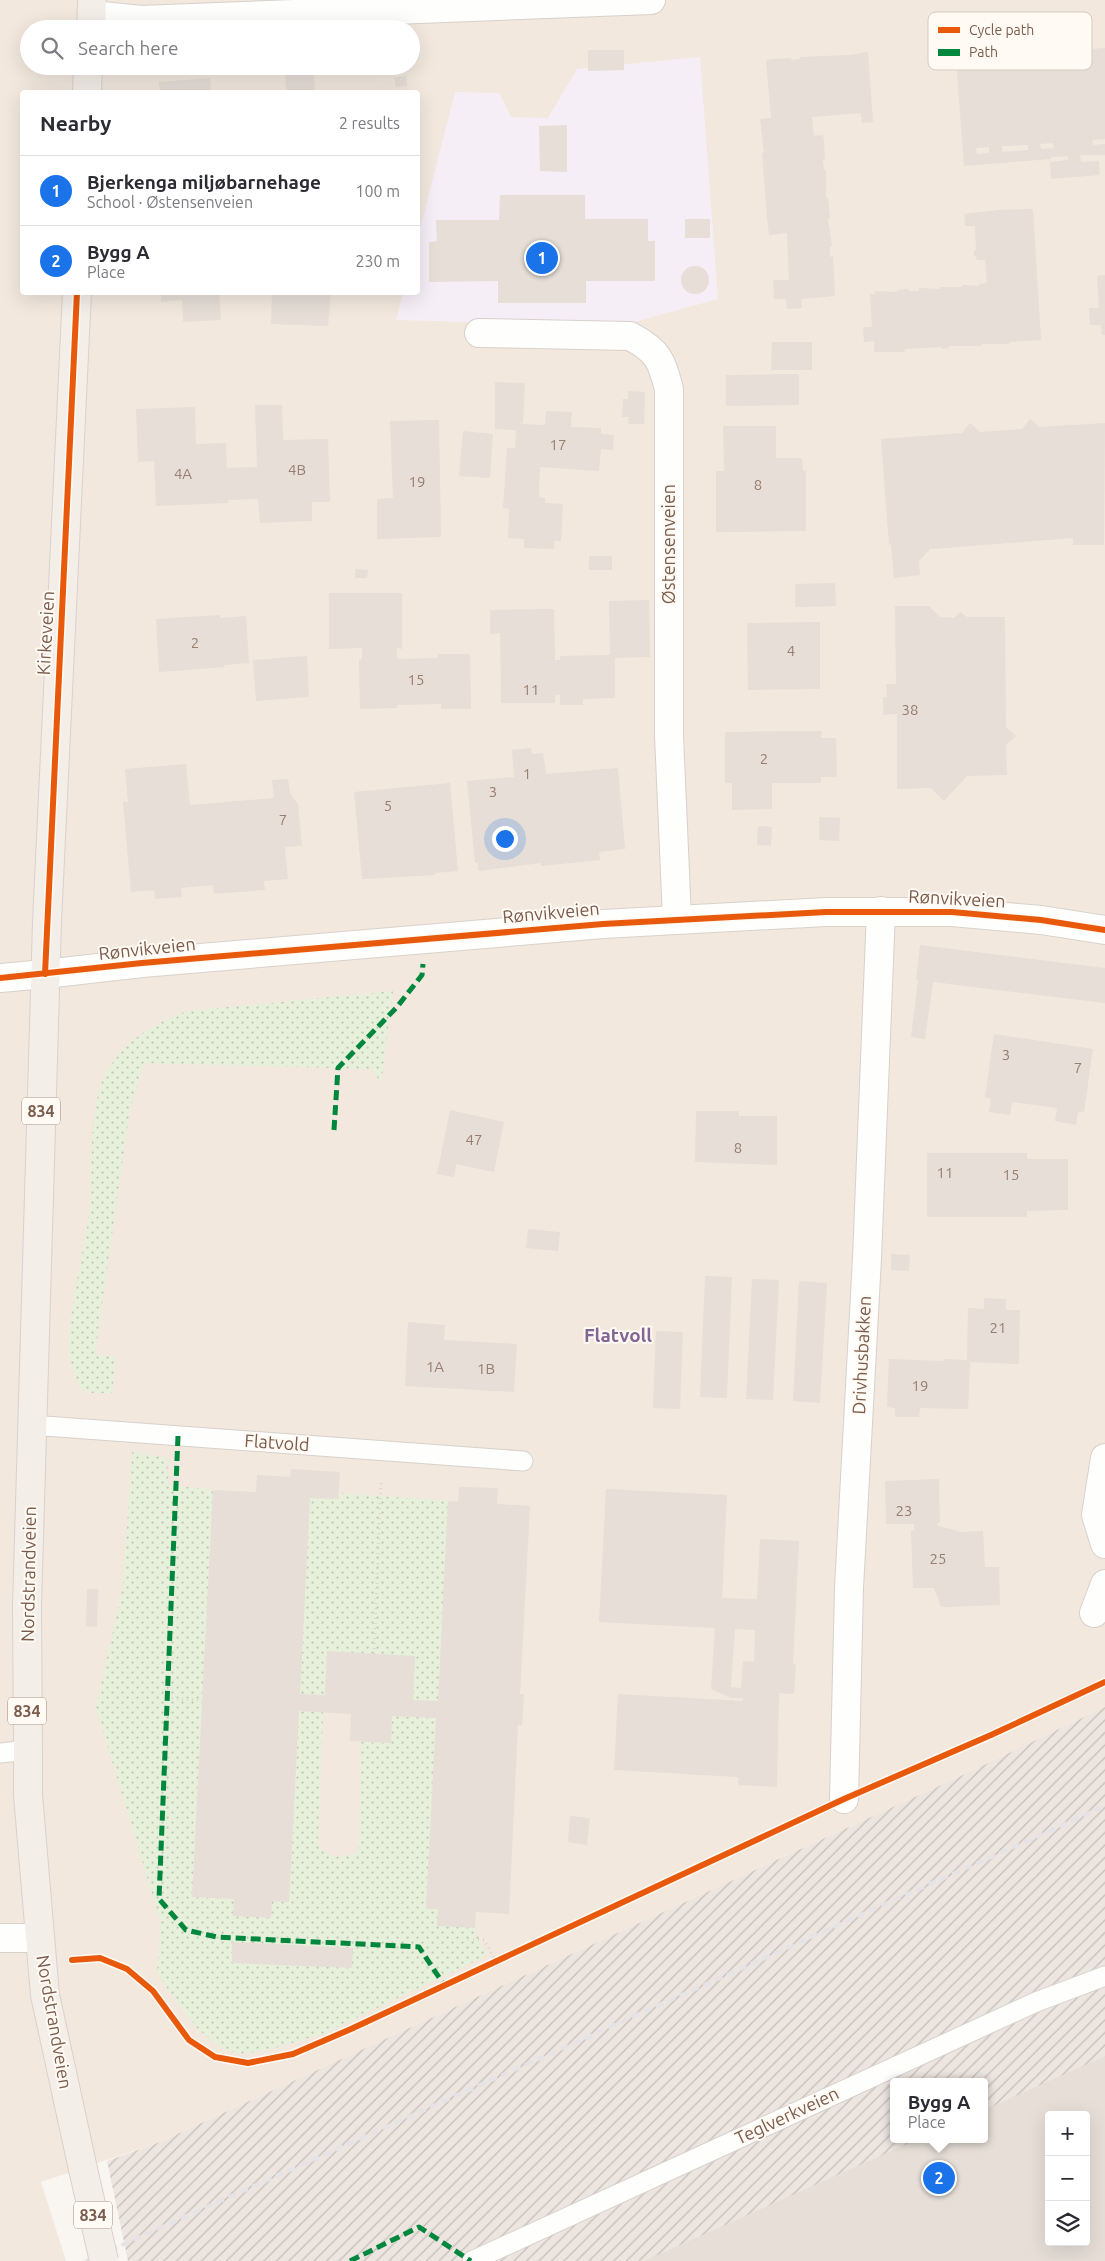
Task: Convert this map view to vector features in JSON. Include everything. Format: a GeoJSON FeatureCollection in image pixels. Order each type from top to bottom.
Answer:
{"type":"FeatureCollection","features":[{"type":"Feature","properties":{"kind":"main road"},"geometry":{"type":"LineString","coordinates":[[87,90],[88,75]]}},
{"type":"Feature","properties":{"kind":"main road","name":"Kirkeveien"},"geometry":{"type":"LineString","coordinates":[[45,974],[78,295]]}},
{"type":"Feature","properties":{"kind":"main road","name":"Nordstrandveien"},"geometry":{"type":"LineString","coordinates":[[45,974],[27,1606],[28,1795],[45,1995],[104,2261]]}},
{"type":"Feature","properties":{"kind":"street"},"geometry":{"type":"LineString","coordinates":[[92,15],[141,20],[651,0]]}},
{"type":"Feature","properties":{"kind":"street","name":"Østensenveien"},"geometry":{"type":"LineString","coordinates":[[479,333],[630,336],[649,346],[662,364],[670,389],[669,735],[677,919]]}},
{"type":"Feature","properties":{"kind":"street","name":"Drivhusbakken"},"geometry":{"type":"LineString","coordinates":[[844,1799],[849,1588],[867,1258],[881,911]]}},
{"type":"Feature","properties":{"kind":"street","name":"Rønvikveien"},"geometry":{"type":"LineString","coordinates":[[0,978],[172,961],[677,919],[826,912],[952,912],[1041,920],[1105,930]]}},
{"type":"Feature","properties":{"kind":"street"},"geometry":{"type":"LineString","coordinates":[[1105,1458],[1096,1515],[1105,1544]]}},
{"type":"Feature","properties":{"kind":"street"},"geometry":{"type":"LineString","coordinates":[[1094,1614],[1105,1584]]}},
{"type":"Feature","properties":{"kind":"street"},"geometry":{"type":"LineString","coordinates":[[0,1938],[39,1938]]}},
{"type":"Feature","properties":{"kind":"lane","name":"Flatvold"},"geometry":{"type":"LineString","coordinates":[[32,1425],[523,1461]]}},
{"type":"Feature","properties":{"kind":"lane"},"geometry":{"type":"LineString","coordinates":[[0,1753],[28,1750]]}},
{"type":"Feature","properties":{"kind":"lane","name":"Teglverkveien"},"geometry":{"type":"LineString","coordinates":[[472,2261],[1036,2002],[1105,1976]]}},
{"type":"Feature","properties":{"kind":"path"},"geometry":{"type":"LineString","coordinates":[[374,1654],[382,1450]]}},
{"type":"Feature","properties":{"kind":"path"},"geometry":{"type":"LineString","coordinates":[[167,1698],[198,1700]]}},
{"type":"Feature","properties":{"kind":"path"},"geometry":{"type":"LineString","coordinates":[[468,1939],[484,1940],[496,1961]]}},
{"type":"Feature","properties":{"kind":"path"},"geometry":{"type":"LineString","coordinates":[[488,1965],[505,1957]]}},
{"type":"Feature","properties":{"kind":"shaded area"},"geometry":{"type":"Polygon","coordinates":[[[0,0],[1105,0],[1105,1707],[963,1775],[160,2142],[41,2182],[66,2261],[0,2261],[0,0]]]}},
{"type":"Feature","properties":{"kind":"shaded area"},"geometry":{"type":"Polygon","coordinates":[[[700,57],[718,299],[620,326],[396,320],[402,295],[420,295],[420,229],[455,92],[499,93],[511,117],[548,118],[577,69],[700,57]]]}},
{"type":"Feature","properties":{"kind":"shaded area"},"geometry":{"type":"Polygon","coordinates":[[[1105,1707],[1105,2261],[128,2261],[107,2161],[160,2142],[963,1775],[1105,1707]]]}},
{"type":"Feature","properties":{"kind":"green space"},"geometry":{"type":"Polygon","coordinates":[[[393,991],[381,1083],[371,1069],[144,1063],[130,1109],[95,1354],[116,1357],[112,1393],[92,1393],[81,1389],[71,1362],[70,1329],[88,1221],[92,1142],[97,1101],[101,1083],[116,1057],[153,1026],[187,1011],[393,991]]]}},
{"type":"Feature","properties":{"kind":"green space"},"geometry":{"type":"Polygon","coordinates":[[[132,1452],[167,1458],[169,1485],[213,1490],[192,1897],[289,1902],[299,1711],[323,1712],[318,1845],[326,1854],[341,1857],[356,1853],[359,1846],[361,1742],[391,1743],[392,1716],[436,1718],[426,1909],[438,1909],[475,1928],[486,1956],[325,2033],[269,2050],[238,2054],[219,2046],[198,2029],[169,1991],[157,1972],[161,1923],[96,1708],[123,1586],[132,1452]]]}},
{"type":"Feature","properties":{"kind":"green space"},"geometry":{"type":"Polygon","coordinates":[[[339,1493],[448,1501],[438,1701],[413,1700],[327,1652],[325,1695],[300,1694],[310,1498],[338,1499],[339,1493]]]}},
{"type":"Feature","properties":{"kind":"building"},"geometry":{"type":"Polygon","coordinates":[[[1105,48],[1105,139],[1092,140],[1093,145],[1105,144],[1105,155],[1080,155],[1081,162],[1099,161],[1100,175],[1051,179],[1050,162],[1068,160],[1068,156],[964,166],[957,70],[1092,70],[1092,49],[1105,48]],[[1053,143],[1040,144],[1041,149],[1054,148],[1053,143]],[[1028,145],[1002,146],[1002,152],[1028,150],[1028,145]],[[989,147],[976,148],[977,154],[989,153],[989,147]]]}},
{"type":"Feature","properties":{"kind":"building"},"geometry":{"type":"Polygon","coordinates":[[[588,50],[624,50],[624,70],[588,71],[588,50]]]}},
{"type":"Feature","properties":{"kind":"building"},"geometry":{"type":"Polygon","coordinates":[[[868,52],[873,122],[862,123],[861,113],[812,117],[814,136],[823,135],[824,141],[825,160],[823,160],[824,170],[826,169],[826,198],[828,198],[830,218],[828,219],[832,246],[830,247],[830,257],[833,256],[835,296],[801,299],[802,308],[787,309],[786,299],[774,299],[773,280],[789,280],[787,233],[769,235],[767,216],[762,153],[764,153],[760,119],[771,118],[766,61],[868,52]]]}},
{"type":"Feature","properties":{"kind":"building"},"geometry":{"type":"Polygon","coordinates":[[[285,75],[314,75],[315,90],[286,90],[285,75]]]}},
{"type":"Feature","properties":{"kind":"building"},"geometry":{"type":"Polygon","coordinates":[[[406,76],[407,86],[396,87],[394,78],[406,76]]]}},
{"type":"Feature","properties":{"kind":"building"},"geometry":{"type":"Polygon","coordinates":[[[210,78],[211,90],[160,90],[159,82],[210,78]]]}},
{"type":"Feature","properties":{"kind":"building"},"geometry":{"type":"Polygon","coordinates":[[[567,125],[567,172],[540,171],[539,126],[567,125]]]}},
{"type":"Feature","properties":{"kind":"building"},"geometry":{"type":"Polygon","coordinates":[[[500,195],[585,195],[585,219],[648,219],[648,241],[655,241],[655,281],[586,281],[586,303],[498,303],[498,281],[429,282],[429,242],[437,241],[436,220],[499,220],[500,195]]]}},
{"type":"Feature","properties":{"kind":"building"},"geometry":{"type":"Polygon","coordinates":[[[1033,209],[1041,340],[1009,342],[1009,344],[982,344],[982,346],[949,346],[949,348],[942,349],[942,347],[904,349],[905,352],[874,352],[874,341],[864,342],[863,327],[872,327],[870,294],[875,294],[875,291],[897,292],[897,290],[908,289],[909,291],[919,291],[919,288],[940,289],[940,287],[979,286],[979,284],[987,283],[985,260],[977,260],[974,256],[974,250],[976,250],[975,226],[965,226],[964,214],[1033,209]]]}},
{"type":"Feature","properties":{"kind":"building"},"geometry":{"type":"Polygon","coordinates":[[[685,219],[710,219],[710,238],[685,238],[685,219]]]}},
{"type":"Feature","properties":{"kind":"building"},"geometry":{"type":"Polygon","coordinates":[[[695,266],[705,270],[709,280],[705,290],[695,294],[685,290],[681,280],[685,270],[695,266]]]}},
{"type":"Feature","properties":{"kind":"building"},"geometry":{"type":"Polygon","coordinates":[[[1105,275],[1105,335],[1102,335],[1101,325],[1090,325],[1089,308],[1099,308],[1097,276],[1105,275]]]}},
{"type":"Feature","properties":{"kind":"building"},"geometry":{"type":"Polygon","coordinates":[[[161,295],[219,295],[221,320],[183,322],[182,300],[161,302],[161,295]]]}},
{"type":"Feature","properties":{"kind":"building"},"geometry":{"type":"Polygon","coordinates":[[[272,295],[331,295],[328,326],[271,324],[272,295]]]}},
{"type":"Feature","properties":{"kind":"building"},"geometry":{"type":"Polygon","coordinates":[[[772,342],[812,342],[812,370],[771,370],[772,342]]]}},
{"type":"Feature","properties":{"kind":"building"},"geometry":{"type":"Polygon","coordinates":[[[799,374],[799,405],[726,406],[726,375],[799,374]]]}},
{"type":"Feature","properties":{"kind":"building"},"geometry":{"type":"Polygon","coordinates":[[[495,382],[525,383],[523,423],[519,424],[545,425],[546,411],[572,412],[571,427],[601,428],[601,434],[614,435],[613,450],[601,449],[599,471],[540,467],[539,497],[545,498],[545,503],[563,504],[561,541],[554,541],[554,549],[524,548],[524,539],[508,538],[509,509],[503,508],[507,448],[515,448],[516,430],[495,429],[495,382]]]}},
{"type":"Feature","properties":{"kind":"building"},"geometry":{"type":"Polygon","coordinates":[[[628,391],[645,392],[644,424],[628,424],[629,417],[622,417],[623,399],[628,399],[628,391]]]}},
{"type":"Feature","properties":{"kind":"building"},"geometry":{"type":"Polygon","coordinates":[[[255,405],[282,405],[283,440],[328,439],[330,502],[312,502],[312,521],[260,523],[258,499],[228,500],[228,503],[156,506],[154,461],[138,462],[136,409],[195,407],[196,444],[226,443],[227,468],[257,467],[255,405]]]}},
{"type":"Feature","properties":{"kind":"building"},"geometry":{"type":"Polygon","coordinates":[[[1030,419],[1040,427],[1105,423],[1104,545],[1073,545],[1073,538],[932,549],[932,547],[919,561],[920,575],[894,578],[891,544],[889,545],[881,439],[962,433],[970,423],[980,432],[1022,429],[1030,419]]]}},
{"type":"Feature","properties":{"kind":"building"},"geometry":{"type":"Polygon","coordinates":[[[439,420],[441,537],[377,539],[377,499],[393,498],[390,421],[439,420]]]}},
{"type":"Feature","properties":{"kind":"building"},"geometry":{"type":"Polygon","coordinates":[[[723,426],[776,426],[776,458],[802,458],[803,471],[806,470],[806,531],[716,532],[716,471],[724,471],[723,426]]]}},
{"type":"Feature","properties":{"kind":"building"},"geometry":{"type":"Polygon","coordinates":[[[463,431],[493,434],[490,478],[459,476],[463,431]]]}},
{"type":"Feature","properties":{"kind":"building"},"geometry":{"type":"Polygon","coordinates":[[[589,556],[612,556],[612,570],[589,570],[589,556]]]}},
{"type":"Feature","properties":{"kind":"building"},"geometry":{"type":"Polygon","coordinates":[[[355,569],[368,570],[367,578],[355,578],[355,569]]]}},
{"type":"Feature","properties":{"kind":"building"},"geometry":{"type":"Polygon","coordinates":[[[835,583],[836,606],[795,607],[795,584],[835,583]]]}},
{"type":"Feature","properties":{"kind":"building"},"geometry":{"type":"Polygon","coordinates":[[[329,593],[402,593],[402,649],[397,648],[397,659],[438,658],[438,654],[470,654],[471,709],[441,709],[441,704],[397,705],[397,708],[360,709],[359,660],[362,659],[362,648],[329,649],[329,593]]]}},
{"type":"Feature","properties":{"kind":"building"},"geometry":{"type":"Polygon","coordinates":[[[649,600],[650,657],[615,658],[615,698],[583,699],[583,705],[560,705],[560,695],[555,695],[555,703],[501,703],[500,633],[490,634],[490,610],[554,609],[555,660],[560,660],[560,656],[610,655],[609,601],[649,600]]]}},
{"type":"Feature","properties":{"kind":"building"},"geometry":{"type":"Polygon","coordinates":[[[895,606],[929,606],[940,617],[954,618],[960,612],[967,617],[1005,617],[1006,727],[1016,736],[1006,745],[1007,775],[967,776],[944,801],[931,788],[897,789],[897,714],[883,715],[883,697],[887,697],[886,684],[896,684],[895,606]]]}},
{"type":"Feature","properties":{"kind":"building"},"geometry":{"type":"Polygon","coordinates":[[[220,615],[220,618],[246,616],[249,663],[159,672],[156,619],[220,615]]]}},
{"type":"Feature","properties":{"kind":"building"},"geometry":{"type":"Polygon","coordinates":[[[820,622],[820,689],[748,690],[747,623],[820,622]]]}},
{"type":"Feature","properties":{"kind":"building"},"geometry":{"type":"Polygon","coordinates":[[[307,656],[309,697],[256,701],[253,660],[307,656]]]}},
{"type":"Feature","properties":{"kind":"building"},"geometry":{"type":"Polygon","coordinates":[[[822,731],[821,738],[836,738],[837,777],[821,777],[821,783],[772,783],[772,809],[732,810],[732,783],[725,783],[725,732],[822,731]]]}},
{"type":"Feature","properties":{"kind":"building"},"geometry":{"type":"Polygon","coordinates":[[[531,748],[532,754],[543,753],[546,774],[618,768],[625,849],[599,852],[600,860],[541,866],[541,863],[478,871],[478,863],[475,863],[467,781],[514,777],[512,750],[531,748]]]}},
{"type":"Feature","properties":{"kind":"building"},"geometry":{"type":"Polygon","coordinates":[[[186,764],[190,805],[274,798],[272,780],[288,779],[290,793],[298,804],[302,846],[285,847],[288,879],[264,881],[265,890],[214,894],[213,885],[181,888],[182,897],[155,899],[154,890],[131,892],[123,802],[128,802],[125,769],[186,764]]]}},
{"type":"Feature","properties":{"kind":"building"},"geometry":{"type":"Polygon","coordinates":[[[450,783],[458,871],[435,873],[435,875],[362,879],[354,792],[450,783]]]}},
{"type":"Feature","properties":{"kind":"building"},"geometry":{"type":"Polygon","coordinates":[[[819,817],[840,818],[839,841],[819,840],[819,817]]]}},
{"type":"Feature","properties":{"kind":"building"},"geometry":{"type":"Polygon","coordinates":[[[758,826],[772,827],[771,846],[757,845],[758,826]]]}},
{"type":"Feature","properties":{"kind":"building"},"geometry":{"type":"Polygon","coordinates":[[[920,945],[1105,968],[1105,1003],[933,982],[925,1039],[911,1037],[920,945]]]}},
{"type":"Feature","properties":{"kind":"building"},"geometry":{"type":"Polygon","coordinates":[[[994,1034],[1093,1049],[1084,1112],[1078,1112],[1076,1125],[1055,1121],[1057,1108],[1012,1102],[1010,1115],[989,1112],[991,1099],[985,1097],[994,1034]]]}},
{"type":"Feature","properties":{"kind":"building"},"geometry":{"type":"Polygon","coordinates":[[[450,1110],[504,1122],[494,1172],[456,1164],[454,1177],[437,1174],[450,1110]]]}},
{"type":"Feature","properties":{"kind":"building"},"geometry":{"type":"Polygon","coordinates":[[[696,1111],[739,1111],[739,1116],[777,1116],[777,1165],[695,1162],[696,1111]]]}},
{"type":"Feature","properties":{"kind":"building"},"geometry":{"type":"Polygon","coordinates":[[[927,1153],[1027,1153],[1027,1159],[1068,1159],[1068,1210],[1027,1211],[1027,1217],[927,1217],[927,1153]]]}},
{"type":"Feature","properties":{"kind":"building"},"geometry":{"type":"Polygon","coordinates":[[[528,1229],[560,1232],[558,1251],[526,1248],[528,1229]]]}},
{"type":"Feature","properties":{"kind":"building"},"geometry":{"type":"Polygon","coordinates":[[[891,1254],[910,1255],[909,1271],[891,1270],[891,1254]]]}},
{"type":"Feature","properties":{"kind":"building"},"geometry":{"type":"Polygon","coordinates":[[[705,1276],[732,1277],[727,1398],[700,1397],[705,1276]]]}},
{"type":"Feature","properties":{"kind":"building"},"geometry":{"type":"Polygon","coordinates":[[[752,1279],[779,1280],[773,1400],[746,1399],[752,1279]]]}},
{"type":"Feature","properties":{"kind":"building"},"geometry":{"type":"Polygon","coordinates":[[[799,1281],[827,1283],[820,1403],[793,1401],[799,1281]]]}},
{"type":"Feature","properties":{"kind":"building"},"geometry":{"type":"Polygon","coordinates":[[[984,1298],[1006,1299],[1006,1310],[1020,1310],[1019,1364],[970,1362],[968,1409],[920,1408],[919,1417],[895,1417],[895,1408],[887,1407],[889,1359],[967,1360],[968,1308],[984,1309],[984,1298]]]}},
{"type":"Feature","properties":{"kind":"building"},"geometry":{"type":"Polygon","coordinates":[[[408,1322],[445,1325],[444,1340],[517,1344],[514,1392],[405,1386],[408,1322]]]}},
{"type":"Feature","properties":{"kind":"building"},"geometry":{"type":"Polygon","coordinates":[[[656,1331],[683,1332],[680,1409],[653,1408],[656,1331]]]}},
{"type":"Feature","properties":{"kind":"building"},"geometry":{"type":"Polygon","coordinates":[[[291,1469],[340,1472],[338,1499],[310,1498],[300,1694],[325,1695],[327,1651],[415,1656],[413,1700],[438,1701],[448,1501],[458,1502],[459,1487],[498,1488],[497,1504],[530,1506],[520,1694],[524,1694],[522,1726],[518,1725],[509,1914],[476,1912],[475,1928],[437,1926],[438,1909],[426,1909],[436,1718],[392,1716],[391,1743],[369,1742],[350,1741],[351,1714],[299,1711],[289,1902],[272,1901],[271,1918],[233,1916],[234,1899],[192,1897],[213,1490],[256,1492],[257,1475],[290,1477],[291,1469]]]}},
{"type":"Feature","properties":{"kind":"building"},"geometry":{"type":"Polygon","coordinates":[[[939,1479],[940,1523],[937,1523],[938,1526],[962,1532],[983,1531],[985,1567],[999,1567],[1000,1605],[941,1607],[934,1588],[913,1588],[911,1531],[914,1530],[914,1524],[886,1524],[885,1481],[939,1479]]]}},
{"type":"Feature","properties":{"kind":"building"},"geometry":{"type":"Polygon","coordinates":[[[606,1489],[727,1495],[722,1598],[757,1599],[760,1539],[799,1541],[793,1664],[796,1664],[794,1694],[779,1693],[777,1787],[738,1785],[738,1777],[614,1770],[618,1694],[743,1701],[743,1698],[731,1698],[711,1689],[715,1628],[599,1622],[606,1489]],[[735,1629],[731,1687],[741,1688],[743,1661],[754,1662],[755,1630],[735,1629]]]}},
{"type":"Feature","properties":{"kind":"building"},"geometry":{"type":"Polygon","coordinates":[[[87,1589],[98,1589],[97,1627],[86,1626],[87,1589]]]}},
{"type":"Feature","properties":{"kind":"building"},"geometry":{"type":"Polygon","coordinates":[[[570,1816],[590,1818],[587,1845],[568,1842],[570,1816]]]}},
{"type":"Feature","properties":{"kind":"building"},"geometry":{"type":"Polygon","coordinates":[[[232,1942],[353,1948],[352,1968],[232,1963],[232,1942]]]}},
{"type":"Feature","properties":{"kind":"building"},"geometry":{"type":"Polygon","coordinates":[[[1105,2056],[1105,2261],[644,2261],[909,2143],[988,2143],[988,2108],[1105,2056]]]}},
{"type":"Feature","properties":{"kind":"railway"},"geometry":{"type":"LineString","coordinates":[[86,2261],[1105,1806]]}},
{"type":"Feature","properties":{"kind":"marked path"},"geometry":{"type":"LineString","coordinates":[[334,1130],[338,1068],[397,1007],[422,975],[423,964]]}},
{"type":"Feature","properties":{"kind":"marked path"},"geometry":{"type":"LineString","coordinates":[[178,1436],[159,1899],[186,1930],[217,1937],[419,1947],[444,1985]]}},
{"type":"Feature","properties":{"kind":"marked path"},"geometry":{"type":"LineString","coordinates":[[350,2261],[419,2227],[471,2261]]}},
{"type":"Feature","properties":{"kind":"cycle path"},"geometry":{"type":"LineString","coordinates":[[45,974],[77,295]]}},
{"type":"Feature","properties":{"kind":"cycle path"},"geometry":{"type":"LineString","coordinates":[[0,978],[142,963],[603,924],[826,912],[952,912],[1041,920],[1105,930]]}},
{"type":"Feature","properties":{"kind":"cycle path"},"geometry":{"type":"LineString","coordinates":[[72,1960],[100,1958],[127,1969],[153,1991],[189,2040],[215,2057],[248,2063],[293,2054],[351,2029],[844,1799],[991,1735],[1105,1682]]}},
{"type":"Feature","properties":{"kind":"place","name":"Bjerkenga miljøbarnehage"},"geometry":{"type":"Point","coordinates":[542,258]}},
{"type":"Feature","properties":{"kind":"place","name":"Bygg A"},"geometry":{"type":"Point","coordinates":[939,2178]}},
{"type":"Feature","properties":{"kind":"district","name":"Flatvoll"},"geometry":{"type":"Point","coordinates":[618,1335]}}]}
